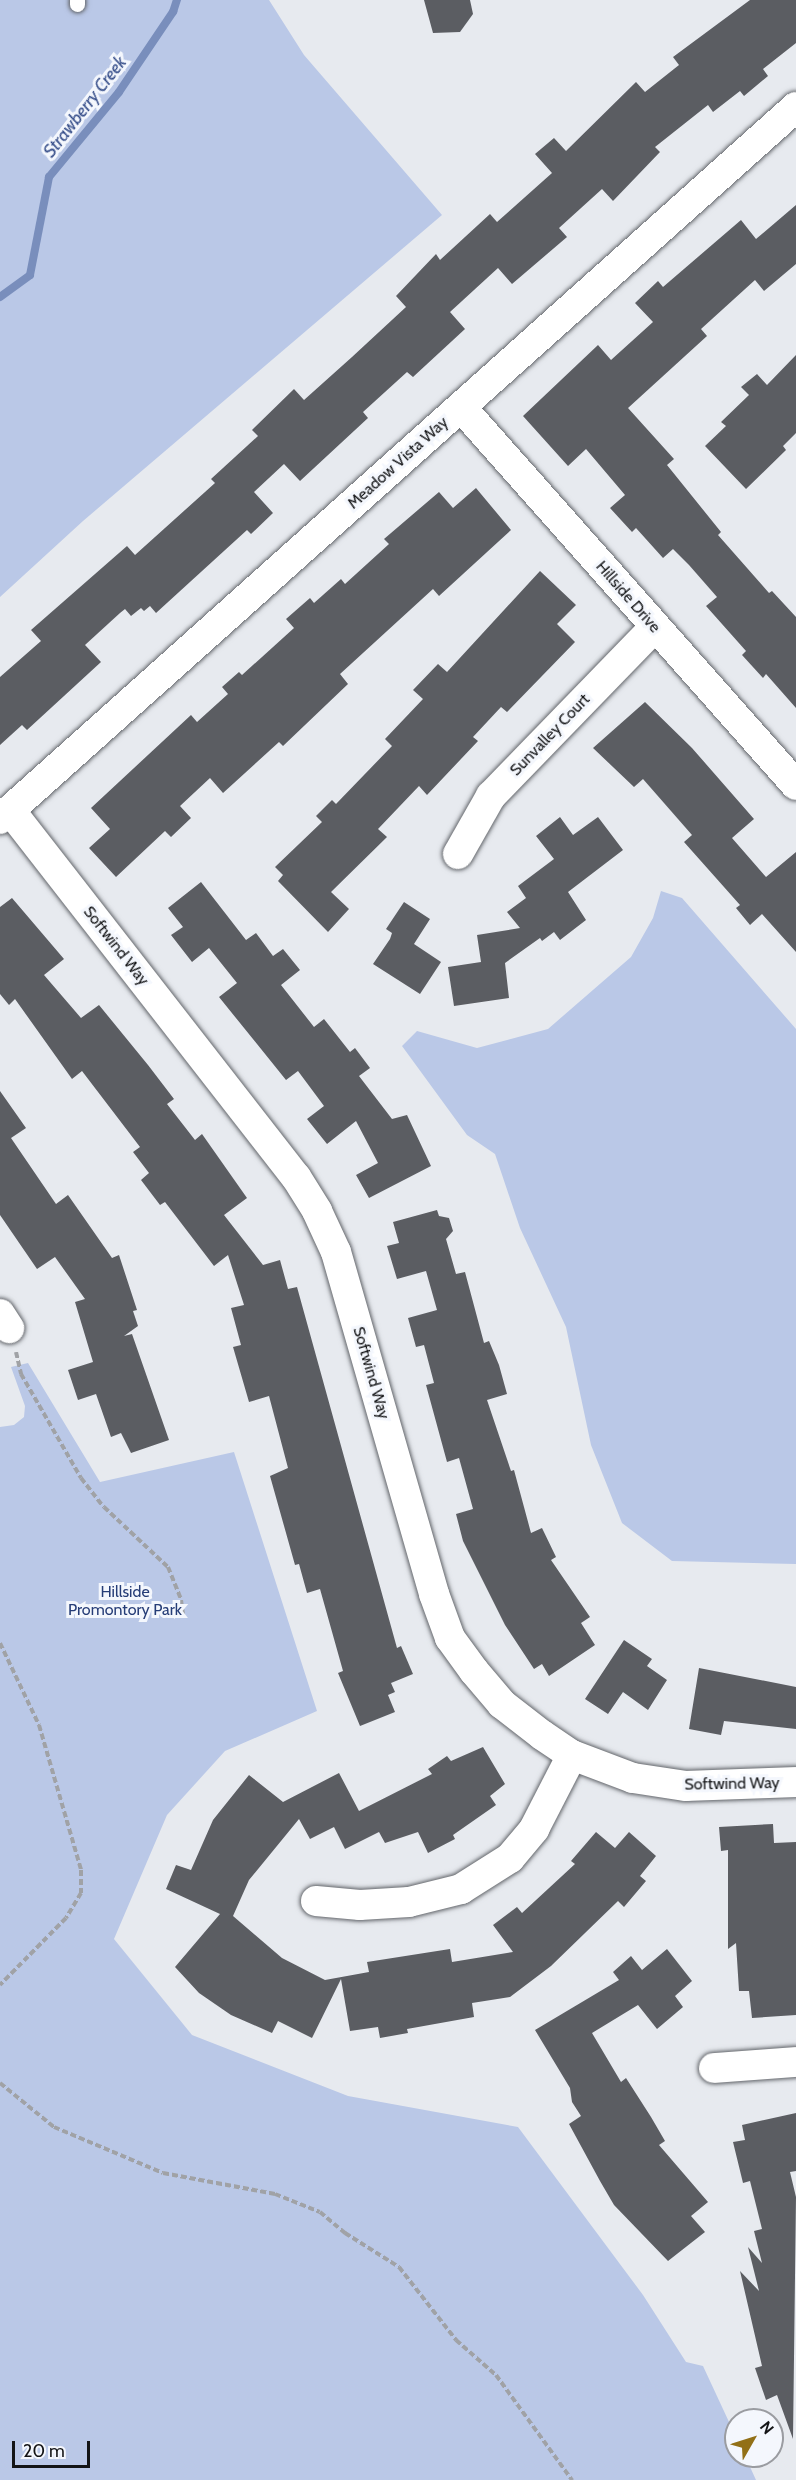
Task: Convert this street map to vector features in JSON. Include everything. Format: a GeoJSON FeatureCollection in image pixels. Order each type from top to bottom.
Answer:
{"type":"FeatureCollection","features":[{"type":"Feature","properties":{"kind":"street","name":"Meadow Vista Way"},"geometry":{"type":"LineString","coordinates":[[5,814],[796,107]]}},
{"type":"Feature","properties":{"kind":"street","name":"Hillside Drive"},"geometry":{"type":"LineString","coordinates":[[461,407],[796,785]]}},
{"type":"Feature","properties":{"kind":"street","name":"Sunvalley Court"},"geometry":{"type":"LineString","coordinates":[[458,854],[491,796],[655,627]]}},
{"type":"Feature","properties":{"kind":"street","name":"Softwind Way"},"geometry":{"type":"LineString","coordinates":[[5,814],[297,1177],[317,1210],[336,1252],[434,1594],[450,1638],[502,1704],[572,1755],[633,1778],[686,1786],[796,1782]]}},
{"type":"Feature","properties":{"kind":"street"},"geometry":{"type":"LineString","coordinates":[[316,1901],[360,1905],[409,1902],[461,1889],[510,1858],[534,1829],[572,1755]]}},
{"type":"Feature","properties":{"kind":"street"},"geometry":{"type":"LineString","coordinates":[[714,2068],[796,2062]]}},
{"type":"Feature","properties":{"kind":"path"},"geometry":{"type":"LineString","coordinates":[[5,1322],[21,1374],[81,1478],[168,1567],[181,1600],[183,1615]]}},
{"type":"Feature","properties":{"kind":"path"},"geometry":{"type":"LineString","coordinates":[[0,1643],[39,1725],[81,1869],[81,1893],[66,1918],[0,1985]]}},
{"type":"Feature","properties":{"kind":"path"},"geometry":{"type":"LineString","coordinates":[[0,2083],[54,2127],[163,2174],[284,2198],[320,2212],[345,2233],[399,2267],[456,2340],[496,2375],[572,2480]]}},
{"type":"Feature","properties":{"kind":"green space"},"geometry":{"type":"Polygon","coordinates":[[[0,0],[269,0],[304,55],[442,215],[83,521],[0,597],[0,0]]]}},
{"type":"Feature","properties":{"kind":"green space"},"geometry":{"type":"Polygon","coordinates":[[[661,891],[682,898],[796,1029],[796,1564],[672,1561],[622,1523],[591,1445],[566,1327],[520,1228],[495,1154],[467,1135],[402,1046],[417,1031],[477,1048],[548,1029],[631,957],[653,918],[661,891]]]}},
{"type":"Feature","properties":{"kind":"green space","name":"Hillside Promontory Park"},"geometry":{"type":"Polygon","coordinates":[[[28,1363],[100,1482],[234,1452],[317,1711],[225,1751],[167,1815],[114,1939],[192,2035],[348,2096],[518,2127],[643,2295],[686,2362],[703,2366],[724,2411],[724,2468],[750,2468],[756,2480],[0,2480],[0,1427],[14,1425],[24,1417],[25,1406],[11,1367],[28,1363]]]}},
{"type":"Feature","properties":{"kind":"building"},"geometry":{"type":"Polygon","coordinates":[[[424,0],[470,0],[473,14],[460,32],[433,33],[424,0]]]}},
{"type":"Feature","properties":{"kind":"building"},"geometry":{"type":"Polygon","coordinates":[[[750,0],[796,0],[796,43],[763,69],[768,76],[744,96],[740,91],[713,112],[708,105],[655,147],[660,152],[613,201],[602,189],[559,228],[567,237],[512,284],[498,268],[450,312],[465,329],[413,377],[407,372],[363,412],[368,418],[300,481],[284,464],[254,492],[273,513],[251,534],[247,530],[156,613],[150,606],[144,611],[141,608],[131,616],[125,609],[120,613],[85,645],[101,662],[27,730],[22,725],[0,745],[0,677],[41,641],[31,630],[127,546],[135,555],[215,483],[211,479],[258,436],[252,430],[294,389],[304,400],[406,307],[396,296],[436,254],[440,260],[490,214],[497,222],[552,173],[535,154],[554,138],[566,151],[636,82],[645,92],[679,65],[673,57],[750,0]]]}},
{"type":"Feature","properties":{"kind":"building"},"geometry":{"type":"Polygon","coordinates":[[[796,205],[796,264],[764,291],[755,280],[701,329],[707,336],[628,408],[674,459],[667,465],[721,532],[718,535],[769,593],[772,591],[796,617],[796,708],[766,674],[763,678],[742,655],[746,651],[706,606],[717,597],[689,565],[673,549],[663,558],[636,528],[632,532],[610,508],[625,495],[586,449],[568,466],[523,416],[598,345],[611,360],[653,322],[635,303],[658,281],[663,287],[741,220],[756,239],[796,205]]]}},
{"type":"Feature","properties":{"kind":"building"},"geometry":{"type":"Polygon","coordinates":[[[796,355],[796,433],[783,446],[786,450],[746,489],[705,446],[726,426],[721,422],[749,395],[741,387],[757,374],[767,385],[796,355]]]}},
{"type":"Feature","properties":{"kind":"building"},"geometry":{"type":"Polygon","coordinates":[[[476,488],[511,530],[439,596],[433,589],[340,674],[348,684],[283,746],[279,742],[223,793],[210,778],[180,806],[191,818],[171,837],[165,831],[116,877],[89,848],[110,829],[91,808],[191,715],[197,722],[228,694],[222,687],[239,672],[242,675],[294,628],[286,619],[310,598],[314,603],[341,579],[345,584],[389,544],[384,539],[439,492],[453,508],[476,488]]]}},
{"type":"Feature","properties":{"kind":"building"},"geometry":{"type":"Polygon","coordinates":[[[540,571],[576,605],[557,624],[575,642],[507,712],[501,707],[473,737],[478,741],[427,795],[419,786],[378,829],[387,837],[331,892],[349,909],[328,932],[278,881],[283,875],[275,867],[322,822],[316,816],[332,800],[336,804],[392,746],[385,739],[423,699],[413,690],[438,664],[447,672],[540,571]]]}},
{"type":"Feature","properties":{"kind":"building"},"geometry":{"type":"Polygon","coordinates":[[[645,702],[692,748],[754,819],[732,838],[766,877],[796,852],[796,952],[762,914],[750,925],[736,908],[740,905],[684,842],[692,835],[643,779],[634,787],[593,748],[645,702]]]}},
{"type":"Feature","properties":{"kind":"building"},"geometry":{"type":"Polygon","coordinates":[[[560,817],[573,835],[598,817],[623,850],[568,892],[586,920],[560,940],[554,932],[542,941],[540,938],[505,963],[509,998],[454,1006],[448,967],[481,962],[477,935],[520,928],[507,912],[526,898],[518,886],[554,859],[536,836],[560,817]]]}},
{"type":"Feature","properties":{"kind":"building"},"geometry":{"type":"Polygon","coordinates":[[[201,882],[246,940],[256,933],[273,956],[283,949],[300,970],[281,985],[314,1027],[324,1019],[350,1052],[355,1048],[370,1068],[359,1076],[392,1119],[407,1115],[431,1166],[369,1198],[356,1175],[378,1163],[356,1121],[327,1144],[307,1119],[324,1106],[298,1071],[286,1080],[219,997],[237,983],[209,948],[192,962],[171,935],[183,927],[168,908],[201,882]]]}},
{"type":"Feature","properties":{"kind":"building"},"geometry":{"type":"Polygon","coordinates":[[[12,898],[64,959],[44,975],[81,1018],[99,1005],[148,1065],[174,1099],[167,1104],[195,1140],[202,1134],[247,1198],[224,1215],[263,1265],[280,1260],[288,1289],[297,1287],[397,1648],[401,1646],[413,1674],[391,1683],[395,1692],[388,1695],[395,1712],[360,1726],[338,1673],[343,1671],[320,1589],[307,1593],[299,1564],[295,1565],[270,1476],[288,1468],[269,1396],[249,1402],[233,1347],[241,1345],[231,1308],[244,1305],[228,1255],[214,1266],[165,1202],[160,1205],[141,1180],[149,1173],[133,1152],[140,1147],[82,1071],[72,1079],[15,999],[9,1005],[0,994],[0,907],[12,898]]]}},
{"type":"Feature","properties":{"kind":"building"},"geometry":{"type":"Polygon","coordinates":[[[404,902],[430,919],[414,944],[441,962],[420,994],[373,964],[390,939],[392,933],[386,929],[404,902]]]}},
{"type":"Feature","properties":{"kind":"building"},"geometry":{"type":"Polygon","coordinates":[[[0,1091],[26,1128],[11,1138],[56,1204],[68,1195],[112,1258],[119,1255],[137,1310],[133,1311],[138,1326],[124,1336],[132,1334],[169,1440],[131,1453],[121,1433],[111,1437],[96,1394],[78,1400],[68,1370],[93,1362],[75,1302],[85,1299],[55,1257],[37,1269],[0,1215],[0,1091]]]}},
{"type":"Feature","properties":{"kind":"building"},"geometry":{"type":"Polygon","coordinates":[[[437,1210],[439,1216],[449,1218],[453,1231],[446,1239],[456,1274],[465,1272],[484,1343],[489,1341],[499,1365],[507,1394],[487,1400],[511,1471],[514,1470],[531,1533],[542,1528],[556,1557],[551,1560],[590,1617],[581,1623],[595,1645],[549,1676],[542,1664],[534,1669],[505,1625],[463,1541],[456,1514],[473,1509],[459,1458],[447,1462],[426,1385],[434,1383],[424,1345],[416,1347],[408,1318],[437,1310],[426,1271],[397,1279],[387,1246],[399,1243],[393,1222],[437,1210]]]}},
{"type":"Feature","properties":{"kind":"building"},"geometry":{"type":"Polygon","coordinates":[[[624,1640],[652,1659],[647,1666],[667,1680],[648,1710],[623,1692],[608,1714],[585,1699],[624,1640]]]}},
{"type":"Feature","properties":{"kind":"building"},"geometry":{"type":"Polygon","coordinates":[[[699,1668],[796,1687],[796,1729],[724,1721],[721,1735],[689,1729],[699,1668]]]}},
{"type":"Feature","properties":{"kind":"building"},"geometry":{"type":"Polygon","coordinates":[[[483,1747],[505,1784],[490,1796],[496,1805],[453,1835],[455,1839],[428,1853],[418,1832],[385,1843],[379,1832],[345,1849],[334,1827],[310,1839],[299,1819],[249,1880],[233,1916],[282,1958],[325,1980],[369,1972],[367,1962],[450,1949],[452,1962],[513,1952],[493,1925],[517,1907],[522,1913],[575,1864],[571,1861],[596,1832],[615,1848],[629,1832],[656,1856],[640,1876],[646,1881],[624,1907],[618,1901],[551,1966],[510,1997],[472,2003],[474,2017],[407,2029],[408,2033],[380,2038],[378,2027],[350,2031],[341,1979],[312,2038],[278,2021],[272,2033],[231,2015],[199,1993],[175,1967],[220,1914],[166,1889],[176,1865],[191,1870],[213,1820],[249,1775],[283,1802],[339,1773],[359,1811],[432,1774],[428,1769],[447,1756],[451,1761],[483,1747]]]}},
{"type":"Feature","properties":{"kind":"building"},"geometry":{"type":"Polygon","coordinates":[[[773,1824],[774,1843],[796,1842],[796,2015],[752,2018],[749,1991],[739,1991],[736,1943],[728,1949],[728,1850],[721,1851],[719,1827],[773,1824]]]}},
{"type":"Feature","properties":{"kind":"building"},"geometry":{"type":"Polygon","coordinates":[[[667,1949],[692,1981],[675,1996],[683,2007],[657,2029],[638,2005],[592,2033],[621,2082],[626,2078],[651,2117],[665,2141],[659,2145],[708,2202],[691,2216],[705,2232],[668,2261],[614,2205],[600,2181],[569,2124],[581,2116],[572,2102],[570,2088],[535,2030],[619,1980],[613,1972],[631,1956],[642,1970],[667,1949]]]}},
{"type":"Feature","properties":{"kind":"building"},"geometry":{"type":"Polygon","coordinates":[[[796,2113],[796,2171],[790,2172],[796,2197],[793,2439],[784,2408],[782,2408],[777,2395],[766,2400],[755,2368],[762,2366],[740,2271],[759,2291],[748,2247],[762,2263],[754,2231],[762,2229],[750,2181],[743,2183],[733,2142],[745,2140],[742,2125],[796,2113]]]}},
{"type":"Feature","properties":{"kind":"waterway","name":"Strawberry Creek"},"geometry":{"type":"LineString","coordinates":[[0,297],[30,275],[49,177],[119,92],[173,12],[177,0]]}}]}
